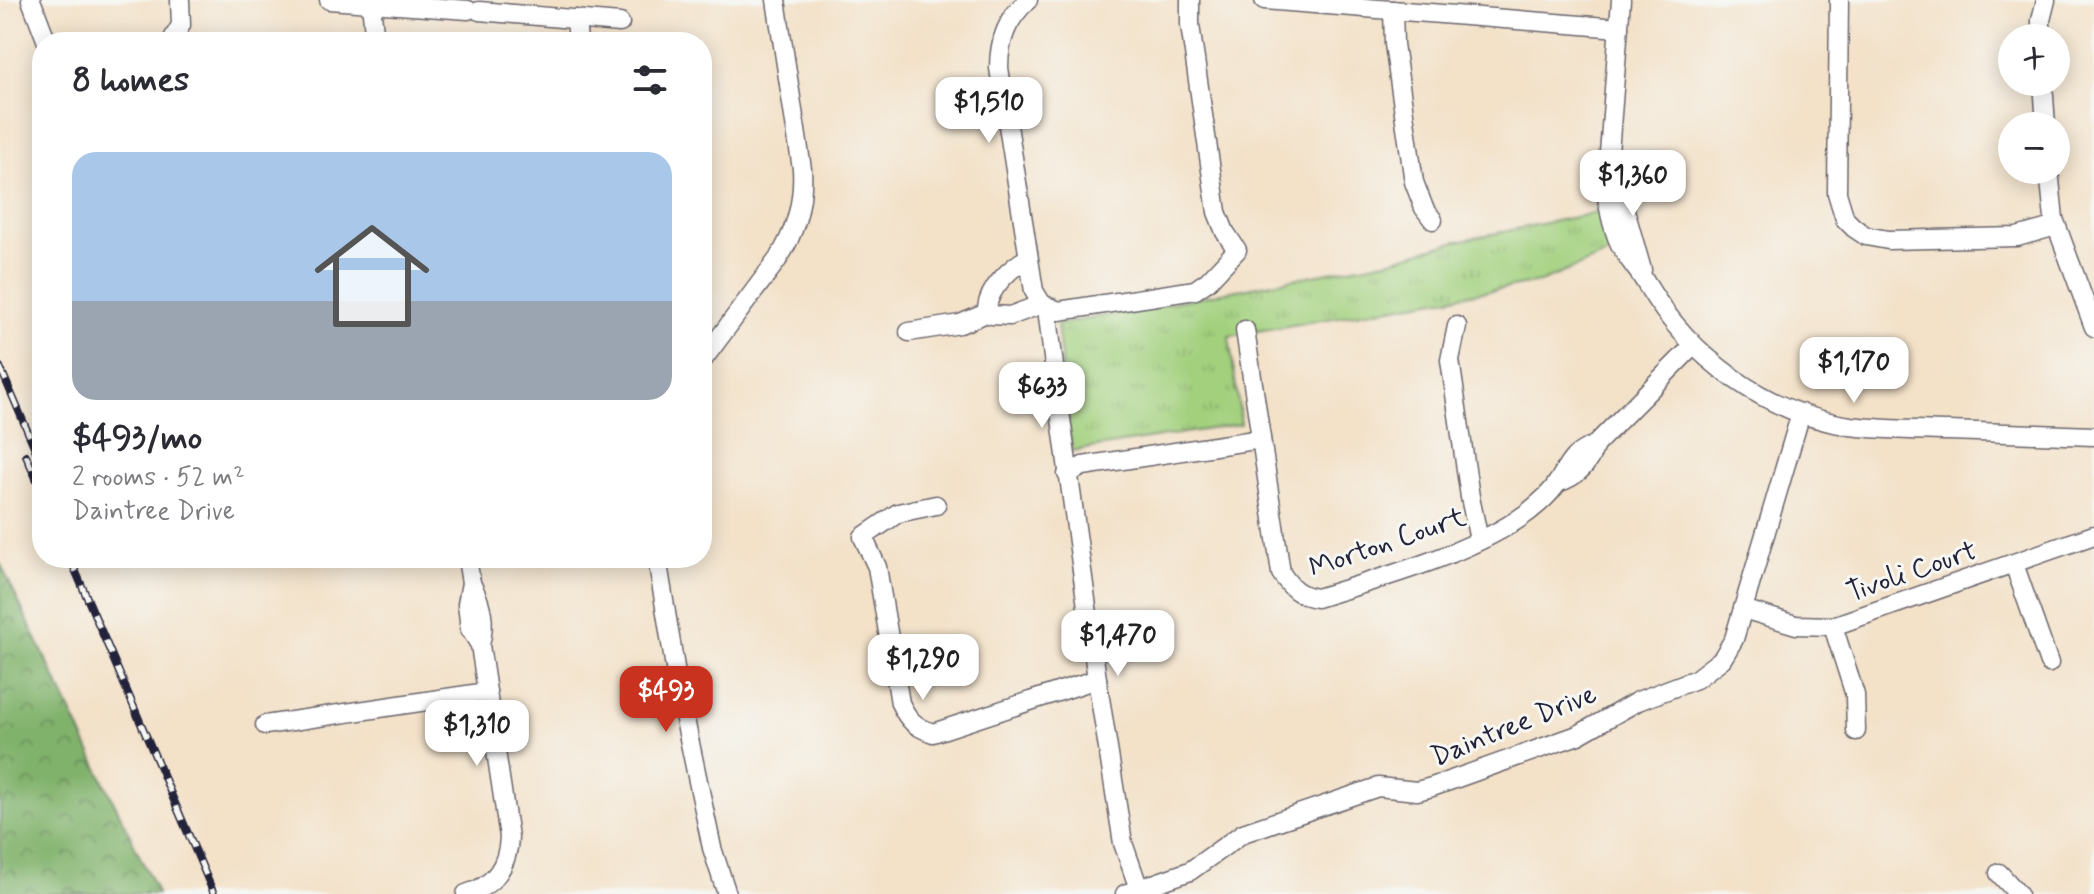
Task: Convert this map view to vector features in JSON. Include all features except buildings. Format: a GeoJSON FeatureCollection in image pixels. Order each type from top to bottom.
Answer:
{"type":"FeatureCollection","features":[{"type":"Feature","properties":{"kind":"street"},"geometry":{"type":"LineString","coordinates":[[31,0],[43,32]]}},
{"type":"Feature","properties":{"kind":"street"},"geometry":{"type":"LineString","coordinates":[[177,32],[181,25],[180,0]]}},
{"type":"Feature","properties":{"kind":"street"},"geometry":{"type":"LineString","coordinates":[[329,0],[620,23]]}},
{"type":"Feature","properties":{"kind":"street"},"geometry":{"type":"LineString","coordinates":[[712,347],[778,259],[799,214],[802,169],[776,0]]}},
{"type":"Feature","properties":{"kind":"street"},"geometry":{"type":"LineString","coordinates":[[1028,0],[1004,31],[999,68],[1034,291],[1044,306],[1056,378],[1097,679],[1132,892]]}},
{"type":"Feature","properties":{"kind":"street"},"geometry":{"type":"LineString","coordinates":[[1028,258],[1012,268],[990,297],[989,312],[996,317],[1044,306],[1070,311],[1187,293],[1202,287],[1237,250],[1217,212],[1190,25],[1190,0]]}},
{"type":"Feature","properties":{"kind":"street"},"geometry":{"type":"LineString","coordinates":[[1264,0],[1619,28]]}},
{"type":"Feature","properties":{"kind":"street"},"geometry":{"type":"LineString","coordinates":[[1621,0],[1606,191],[1612,221],[1621,248],[1664,312],[1693,346],[1739,382],[1801,413],[1835,423],[1869,428],[2094,436]]}},
{"type":"Feature","properties":{"kind":"street"},"geometry":{"type":"LineString","coordinates":[[1839,0],[1837,193],[1845,219],[1866,236],[1888,240],[2017,237],[2056,226]]}},
{"type":"Feature","properties":{"kind":"street"},"geometry":{"type":"LineString","coordinates":[[2041,24],[2046,0]]}},
{"type":"Feature","properties":{"kind":"street"},"geometry":{"type":"LineString","coordinates":[[371,3],[374,32]]}},
{"type":"Feature","properties":{"kind":"street"},"geometry":{"type":"LineString","coordinates":[[1393,10],[1394,44],[1414,182],[1424,208],[1433,220]]}},
{"type":"Feature","properties":{"kind":"street"},"geometry":{"type":"LineString","coordinates":[[576,19],[577,32]]}},
{"type":"Feature","properties":{"kind":"street"},"geometry":{"type":"LineString","coordinates":[[2049,184],[2056,226],[2094,327]]}},
{"type":"Feature","properties":{"kind":"street"},"geometry":{"type":"LineString","coordinates":[[909,332],[960,324],[989,312]]}},
{"type":"Feature","properties":{"kind":"street"},"geometry":{"type":"LineString","coordinates":[[1457,326],[1450,360],[1479,540]]}},
{"type":"Feature","properties":{"kind":"street","name":"Morton Court"},"geometry":{"type":"LineString","coordinates":[[1245,330],[1281,573],[1289,585],[1305,597],[1317,598],[1479,540],[1519,519],[1557,483],[1563,469],[1581,451],[1595,445],[1693,346]]}},
{"type":"Feature","properties":{"kind":"street","name":"Daintree Drive"},"geometry":{"type":"LineString","coordinates":[[1132,892],[1190,871],[1236,836],[1378,787],[1425,789],[1591,730],[1631,704],[1696,679],[1714,667],[1734,639],[1801,413]]}},
{"type":"Feature","properties":{"kind":"street"},"geometry":{"type":"LineString","coordinates":[[1067,474],[1083,466],[1261,439]]}},
{"type":"Feature","properties":{"kind":"street"},"geometry":{"type":"LineString","coordinates":[[936,505],[898,513],[863,537],[877,567],[900,703],[908,719],[918,728],[933,733],[1097,679]]}},
{"type":"Feature","properties":{"kind":"street","name":"Tivoli Court"},"geometry":{"type":"LineString","coordinates":[[1743,609],[1796,625],[1833,626],[2094,535]]}},
{"type":"Feature","properties":{"kind":"street"},"geometry":{"type":"LineString","coordinates":[[2014,564],[2049,663]]}},
{"type":"Feature","properties":{"kind":"street"},"geometry":{"type":"LineString","coordinates":[[466,894],[499,888],[509,837],[480,645],[470,629],[467,604],[471,583],[469,568]]}},
{"type":"Feature","properties":{"kind":"street"},"geometry":{"type":"LineString","coordinates":[[659,568],[673,663],[712,848],[727,894]]}},
{"type":"Feature","properties":{"kind":"street"},"geometry":{"type":"LineString","coordinates":[[1833,626],[1855,695],[1856,731]]}},
{"type":"Feature","properties":{"kind":"street"},"geometry":{"type":"LineString","coordinates":[[265,725],[487,692]]}},
{"type":"Feature","properties":{"kind":"street"},"geometry":{"type":"LineString","coordinates":[[1999,873],[2018,894]]}},
{"type":"Feature","properties":{"kind":"green space"},"geometry":{"type":"Polygon","coordinates":[[[1604,211],[1611,253],[1540,282],[1229,336],[1241,424],[1072,451],[1057,325],[1391,260],[1453,242],[1604,211]]]}},
{"type":"Feature","properties":{"kind":"green space"},"geometry":{"type":"Polygon","coordinates":[[[0,563],[155,888],[157,894],[0,894],[0,563]]]}},
{"type":"Feature","properties":{"kind":"railway"},"geometry":{"type":"LineString","coordinates":[[0,367],[32,442]]}},
{"type":"Feature","properties":{"kind":"railway"},"geometry":{"type":"LineString","coordinates":[[26,455],[32,469]]}},
{"type":"Feature","properties":{"kind":"railway"},"geometry":{"type":"LineString","coordinates":[[74,568],[214,894]]}}]}
